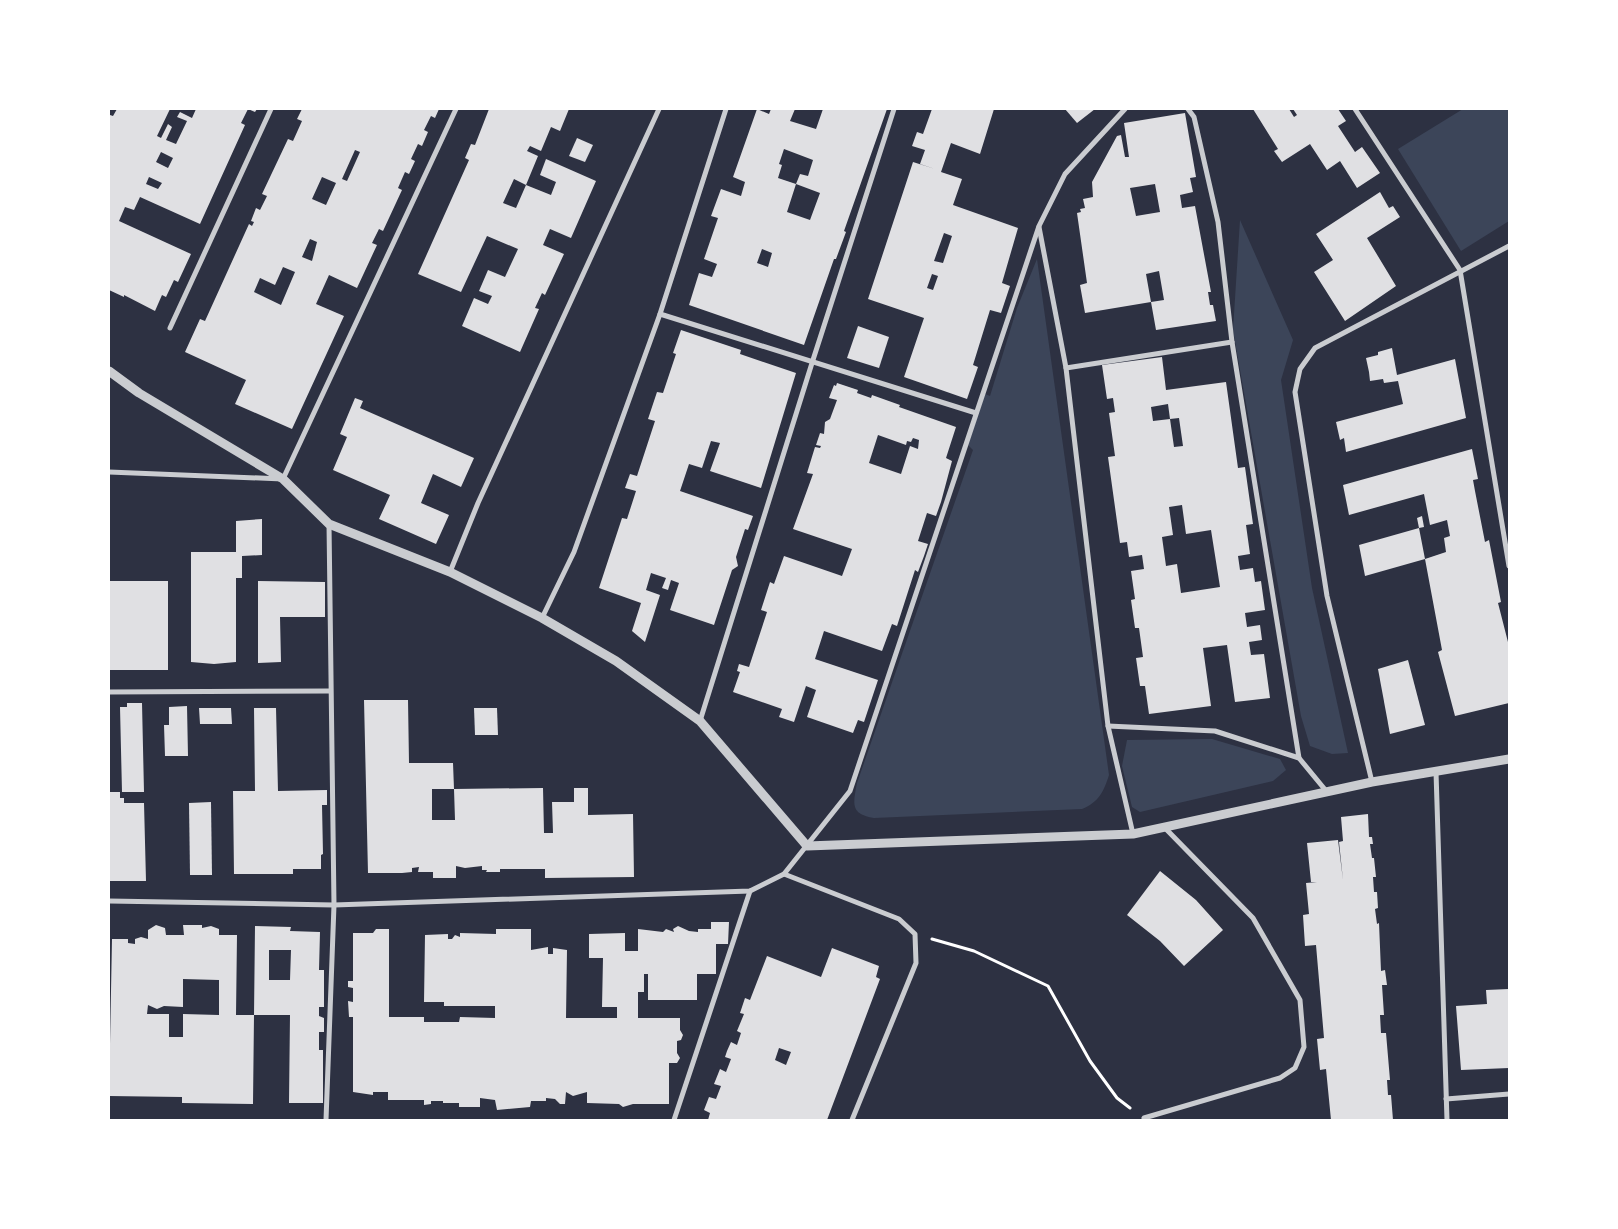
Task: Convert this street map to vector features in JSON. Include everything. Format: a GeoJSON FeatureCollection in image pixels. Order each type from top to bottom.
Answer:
{"type":"FeatureCollection","features":[{"type":"Feature","properties":{"kind":"street"},"geometry":{"type":"LineString","coordinates":[[170,328],[271,109]]}},
{"type":"Feature","properties":{"kind":"street"},"geometry":{"type":"LineString","coordinates":[[283,479],[456,109]]}},
{"type":"Feature","properties":{"kind":"street"},"geometry":{"type":"LineString","coordinates":[[450,572],[478,503],[659,109]]}},
{"type":"Feature","properties":{"kind":"street"},"geometry":{"type":"LineString","coordinates":[[542,618],[574,552],[660,314],[726,109]]}},
{"type":"Feature","properties":{"kind":"street"},"geometry":{"type":"LineString","coordinates":[[700,721],[894,109]]}},
{"type":"Feature","properties":{"kind":"street"},"geometry":{"type":"LineString","coordinates":[[109,901],[334,905],[750,891],[784,874],[850,791],[1039,226],[1065,174],[1125,109]]}},
{"type":"Feature","properties":{"kind":"street"},"geometry":{"type":"LineString","coordinates":[[1188,109],[1194,117],[1218,222],[1232,342],[1299,758],[1327,792]]}},
{"type":"Feature","properties":{"kind":"street"},"geometry":{"type":"LineString","coordinates":[[1354,109],[1460,270],[1509,566]]}},
{"type":"Feature","properties":{"kind":"street"},"geometry":{"type":"LineString","coordinates":[[1039,226],[1066,368],[1108,726],[1133,834]]}},
{"type":"Feature","properties":{"kind":"street"},"geometry":{"type":"LineString","coordinates":[[1372,782],[1327,596],[1295,392],[1300,369],[1315,348],[1460,270],[1509,246]]}},
{"type":"Feature","properties":{"kind":"street"},"geometry":{"type":"LineString","coordinates":[[660,314],[976,413]]}},
{"type":"Feature","properties":{"kind":"street"},"geometry":{"type":"LineString","coordinates":[[1066,368],[1232,342]]}},
{"type":"Feature","properties":{"kind":"street"},"geometry":{"type":"LineString","coordinates":[[109,371],[139,393],[283,479],[329,524],[450,572],[542,618],[616,661],[700,721],[807,846]]}},
{"type":"Feature","properties":{"kind":"street"},"geometry":{"type":"LineString","coordinates":[[109,472],[283,479]]}},
{"type":"Feature","properties":{"kind":"street"},"geometry":{"type":"LineString","coordinates":[[326,1120],[334,905],[329,524]]}},
{"type":"Feature","properties":{"kind":"street"},"geometry":{"type":"LineString","coordinates":[[109,692],[330,691]]}},
{"type":"Feature","properties":{"kind":"street"},"geometry":{"type":"LineString","coordinates":[[1108,726],[1215,731],[1299,758]]}},
{"type":"Feature","properties":{"kind":"street"},"geometry":{"type":"LineString","coordinates":[[807,846],[1133,834],[1372,782],[1509,759]]}},
{"type":"Feature","properties":{"kind":"street"},"geometry":{"type":"LineString","coordinates":[[1436,772],[1447,1120]]}},
{"type":"Feature","properties":{"kind":"street"},"geometry":{"type":"LineString","coordinates":[[1145,1119],[1280,1078],[1295,1068],[1304,1046],[1300,1000],[1253,918],[1164,827]]}},
{"type":"Feature","properties":{"kind":"street"},"geometry":{"type":"LineString","coordinates":[[784,874],[899,919],[915,934],[916,963],[852,1120]]}},
{"type":"Feature","properties":{"kind":"street"},"geometry":{"type":"LineString","coordinates":[[674,1120],[750,891]]}},
{"type":"Feature","properties":{"kind":"street"},"geometry":{"type":"LineString","coordinates":[[1446,1099],[1509,1094]]}},
{"type":"Feature","properties":{"kind":"path"},"geometry":{"type":"LineString","coordinates":[[915,934],[974,951],[1048,986],[1095,1069],[1117,1098],[1145,1119]]}},
{"type":"Feature","properties":{"kind":"shaded area"},"geometry":{"type":"Polygon","coordinates":[[[1463,109],[1509,109],[1509,221],[1461,251],[1398,149],[1463,109]]]}},
{"type":"Feature","properties":{"kind":"shaded area"},"geometry":{"type":"Polygon","coordinates":[[[1240,220],[1293,340],[1281,380],[1312,588],[1348,753],[1332,754],[1310,746],[1301,716],[1233,330],[1240,220]]]}},
{"type":"Feature","properties":{"kind":"shaded area"},"geometry":{"type":"Polygon","coordinates":[[[1037,259],[1109,775],[1097,799],[1082,809],[874,818],[866,816],[857,811],[855,807],[857,783],[973,450],[968,445],[985,394],[990,396],[1017,308],[1037,259]]]}},
{"type":"Feature","properties":{"kind":"shaded area"},"geometry":{"type":"Polygon","coordinates":[[[1212,739],[1280,759],[1286,770],[1273,781],[1140,812],[1132,807],[1122,766],[1127,740],[1212,739]]]}},
{"type":"Feature","properties":{"kind":"building"},"geometry":{"type":"Polygon","coordinates":[[[117,109],[170,109],[157,136],[161,138],[168,124],[172,127],[166,140],[176,144],[187,121],[177,117],[180,112],[192,118],[196,109],[248,109],[241,123],[245,125],[200,224],[140,197],[134,210],[125,207],[119,221],[191,254],[178,282],[174,280],[166,297],[162,295],[155,311],[124,295],[124,297],[109,290],[109,117],[110,115],[113,116],[117,109]],[[161,152],[156,162],[168,168],[173,158],[161,152]],[[149,177],[146,184],[158,189],[162,183],[149,177]]]}},
{"type":"Feature","properties":{"kind":"building"},"geometry":{"type":"Polygon","coordinates":[[[302,109],[439,109],[435,118],[431,116],[424,130],[428,132],[422,146],[418,144],[411,159],[415,161],[409,174],[405,172],[398,188],[402,190],[383,231],[379,229],[372,243],[377,245],[357,288],[329,275],[316,304],[344,316],[292,429],[235,404],[246,380],[185,352],[200,319],[205,321],[249,224],[252,226],[254,222],[251,221],[256,208],[260,210],[267,196],[262,194],[288,139],[293,141],[302,121],[297,119],[302,109]],[[355,150],[342,179],[347,181],[360,152],[355,150]],[[322,177],[312,199],[326,205],[336,183],[322,177]],[[310,239],[302,257],[312,261],[317,242],[310,239]],[[283,267],[275,285],[260,278],[254,292],[281,305],[295,272],[283,267]]]}},
{"type":"Feature","properties":{"kind":"building"},"geometry":{"type":"Polygon","coordinates":[[[489,109],[569,109],[560,131],[551,127],[541,151],[530,146],[527,151],[538,156],[526,185],[551,195],[556,182],[540,175],[546,159],[596,181],[571,238],[550,229],[543,245],[564,254],[545,295],[542,293],[535,308],[539,309],[520,352],[462,326],[474,298],[488,304],[492,296],[479,291],[488,270],[505,277],[518,249],[487,236],[461,292],[418,274],[469,160],[465,158],[471,144],[475,145],[489,109]],[[514,179],[503,203],[516,208],[526,185],[514,179]]]}},
{"type":"Feature","properties":{"kind":"building"},"geometry":{"type":"Polygon","coordinates":[[[757,109],[769,114],[771,109],[795,109],[790,121],[816,129],[823,109],[887,109],[844,231],[846,232],[836,259],[834,259],[804,345],[689,305],[699,273],[712,277],[717,264],[704,259],[718,218],[711,216],[721,189],[741,196],[745,182],[733,177],[757,109]],[[784,149],[779,164],[782,165],[778,178],[796,184],[800,174],[808,176],[813,160],[784,149]],[[796,184],[787,212],[810,220],[820,193],[796,184]],[[762,249],[757,263],[768,267],[772,253],[762,249]]]}},
{"type":"Feature","properties":{"kind":"building"},"geometry":{"type":"Polygon","coordinates":[[[932,109],[994,109],[980,154],[951,143],[941,172],[962,179],[953,205],[1018,228],[1002,283],[1010,286],[1001,313],[990,310],[973,365],[978,367],[967,399],[904,377],[924,318],[868,299],[913,162],[935,169],[920,164],[925,150],[912,146],[917,132],[923,134],[932,109]],[[944,233],[934,261],[943,263],[952,236],[944,233]],[[932,274],[927,288],[933,290],[938,276],[932,274]]]}},
{"type":"Feature","properties":{"kind":"building"},"geometry":{"type":"Polygon","coordinates":[[[1065,109],[1095,109],[1077,123],[1065,109]]]}},
{"type":"Feature","properties":{"kind":"building"},"geometry":{"type":"Polygon","coordinates":[[[1253,109],[1289,109],[1294,117],[1297,115],[1293,109],[1338,109],[1346,121],[1338,126],[1355,152],[1362,147],[1380,173],[1357,188],[1340,161],[1327,170],[1310,144],[1282,162],[1274,151],[1278,149],[1253,109]]]}},
{"type":"Feature","properties":{"kind":"building"},"geometry":{"type":"Polygon","coordinates":[[[1185,113],[1196,177],[1190,178],[1193,192],[1180,195],[1182,208],[1195,206],[1211,292],[1208,292],[1210,305],[1213,305],[1216,321],[1156,330],[1151,302],[1085,313],[1080,285],[1087,283],[1077,213],[1081,212],[1080,209],[1085,208],[1083,199],[1093,197],[1092,182],[1117,136],[1121,135],[1125,157],[1129,157],[1124,123],[1185,113]],[[1155,184],[1130,188],[1136,216],[1160,212],[1155,184]],[[1159,271],[1146,274],[1151,302],[1164,300],[1159,271]]]}},
{"type":"Feature","properties":{"kind":"building"},"geometry":{"type":"Polygon","coordinates":[[[577,138],[593,145],[585,162],[569,156],[577,138]]]}},
{"type":"Feature","properties":{"kind":"building"},"geometry":{"type":"Polygon","coordinates":[[[1380,192],[1389,208],[1393,206],[1400,217],[1367,238],[1396,286],[1345,321],[1314,272],[1333,260],[1316,234],[1380,192]]]}},
{"type":"Feature","properties":{"kind":"building"},"geometry":{"type":"Polygon","coordinates":[[[858,326],[889,337],[879,368],[847,358],[858,326]]]}},
{"type":"Feature","properties":{"kind":"building"},"geometry":{"type":"Polygon","coordinates":[[[681,330],[741,350],[740,354],[796,373],[761,488],[710,471],[720,443],[711,441],[702,468],[689,464],[680,491],[753,516],[748,530],[745,529],[736,557],[738,566],[732,570],[714,625],[670,610],[679,583],[671,580],[668,590],[662,588],[666,578],[651,573],[646,590],[660,595],[645,642],[632,631],[641,603],[599,588],[622,518],[627,519],[636,491],[625,488],[630,474],[637,476],[655,421],[648,419],[657,392],[663,393],[676,354],[673,353],[681,330]]]}},
{"type":"Feature","properties":{"kind":"building"},"geometry":{"type":"Polygon","coordinates":[[[1392,348],[1397,375],[1455,359],[1466,418],[1346,452],[1344,438],[1340,440],[1336,422],[1403,404],[1398,381],[1384,383],[1383,379],[1370,381],[1366,358],[1378,355],[1378,352],[1392,348]]]}},
{"type":"Feature","properties":{"kind":"building"},"geometry":{"type":"Polygon","coordinates":[[[1162,357],[1166,390],[1226,382],[1238,468],[1245,467],[1253,524],[1246,525],[1250,554],[1238,556],[1240,570],[1253,568],[1255,582],[1261,581],[1265,610],[1245,613],[1247,627],[1260,625],[1262,640],[1249,642],[1251,655],[1264,654],[1270,698],[1235,702],[1227,645],[1203,648],[1211,706],[1149,714],[1145,686],[1140,686],[1136,658],[1143,657],[1139,628],[1135,628],[1131,600],[1135,599],[1131,571],[1144,569],[1142,555],[1129,557],[1127,542],[1120,543],[1108,457],[1115,456],[1109,413],[1115,412],[1113,398],[1107,399],[1102,365],[1162,357]],[[1168,404],[1151,407],[1153,421],[1170,419],[1168,404]],[[1179,418],[1170,419],[1174,447],[1183,446],[1179,418]],[[1182,505],[1169,507],[1173,535],[1162,537],[1166,566],[1177,564],[1181,593],[1220,587],[1211,530],[1186,534],[1182,505]]]}},
{"type":"Feature","properties":{"kind":"building"},"geometry":{"type":"Polygon","coordinates":[[[837,383],[858,390],[857,393],[871,398],[872,395],[900,405],[899,407],[956,427],[946,458],[952,461],[941,502],[936,516],[927,513],[918,541],[928,544],[918,572],[915,570],[897,626],[892,624],[882,651],[824,631],[815,659],[878,680],[864,722],[858,720],[853,733],[807,717],[816,690],[806,686],[794,722],[779,717],[782,709],[733,692],[740,672],[737,671],[739,664],[749,667],[767,612],[761,610],[770,582],[774,584],[784,556],[842,576],[852,549],[793,529],[813,474],[807,473],[815,447],[820,448],[821,446],[816,445],[820,433],[824,434],[825,422],[830,419],[837,400],[829,398],[834,385],[836,386],[837,383]],[[878,435],[869,463],[901,474],[910,446],[918,449],[919,440],[913,438],[911,442],[907,441],[906,445],[878,435]]]}},
{"type":"Feature","properties":{"kind":"building"},"geometry":{"type":"Polygon","coordinates":[[[355,398],[363,401],[360,408],[474,458],[461,487],[433,474],[421,503],[449,515],[436,544],[379,519],[390,495],[333,470],[347,437],[340,434],[355,398]]]}},
{"type":"Feature","properties":{"kind":"building"},"geometry":{"type":"Polygon","coordinates":[[[1472,449],[1478,479],[1473,480],[1475,491],[1485,542],[1489,540],[1501,602],[1498,603],[1509,646],[1509,703],[1455,716],[1438,652],[1442,650],[1425,559],[1446,552],[1444,538],[1450,536],[1447,520],[1430,525],[1424,494],[1349,515],[1343,485],[1472,449]]]}},
{"type":"Feature","properties":{"kind":"building"},"geometry":{"type":"Polygon","coordinates":[[[1422,516],[1424,527],[1419,528],[1417,518],[1422,516]]]}},
{"type":"Feature","properties":{"kind":"building"},"geometry":{"type":"Polygon","coordinates":[[[262,519],[262,555],[242,556],[242,578],[236,578],[236,662],[214,664],[191,662],[191,552],[236,552],[236,521],[262,519]]]}},
{"type":"Feature","properties":{"kind":"building"},"geometry":{"type":"Polygon","coordinates":[[[1419,528],[1425,559],[1365,576],[1359,545],[1419,528]]]}},
{"type":"Feature","properties":{"kind":"building"},"geometry":{"type":"Polygon","coordinates":[[[109,581],[168,581],[168,670],[109,670],[109,581]]]}},
{"type":"Feature","properties":{"kind":"building"},"geometry":{"type":"Polygon","coordinates":[[[258,581],[325,582],[325,617],[280,617],[281,662],[258,663],[258,581]]]}},
{"type":"Feature","properties":{"kind":"building"},"geometry":{"type":"Polygon","coordinates":[[[1408,660],[1425,725],[1390,734],[1378,669],[1408,660]]]}},
{"type":"Feature","properties":{"kind":"building"},"geometry":{"type":"Polygon","coordinates":[[[364,700],[408,700],[409,763],[453,763],[454,789],[543,788],[544,833],[553,833],[552,802],[574,802],[574,788],[588,788],[588,815],[633,814],[634,877],[545,878],[545,869],[500,869],[500,872],[486,872],[487,870],[482,870],[482,866],[465,868],[456,866],[456,878],[433,878],[433,872],[418,872],[419,867],[412,868],[412,872],[368,873],[364,700]],[[432,789],[432,820],[455,820],[454,789],[432,789]]]}},
{"type":"Feature","properties":{"kind":"building"},"geometry":{"type":"Polygon","coordinates":[[[127,703],[142,703],[144,792],[122,792],[120,707],[127,707],[127,703]]]}},
{"type":"Feature","properties":{"kind":"building"},"geometry":{"type":"Polygon","coordinates":[[[187,706],[188,756],[165,756],[164,725],[169,725],[169,707],[187,706]]]}},
{"type":"Feature","properties":{"kind":"building"},"geometry":{"type":"Polygon","coordinates":[[[199,708],[231,708],[232,724],[200,724],[199,708]]]}},
{"type":"Feature","properties":{"kind":"building"},"geometry":{"type":"Polygon","coordinates":[[[254,708],[276,708],[278,791],[327,790],[327,805],[322,805],[323,854],[321,855],[321,869],[293,869],[293,874],[234,874],[233,791],[255,791],[254,708]]]}},
{"type":"Feature","properties":{"kind":"building"},"geometry":{"type":"Polygon","coordinates":[[[474,708],[497,708],[498,735],[475,735],[474,708]]]}},
{"type":"Feature","properties":{"kind":"building"},"geometry":{"type":"Polygon","coordinates":[[[109,792],[120,792],[120,798],[124,798],[124,803],[144,803],[146,881],[109,881],[109,792]]]}},
{"type":"Feature","properties":{"kind":"building"},"geometry":{"type":"Polygon","coordinates":[[[211,802],[212,875],[190,875],[189,803],[211,802]]]}},
{"type":"Feature","properties":{"kind":"building"},"geometry":{"type":"Polygon","coordinates":[[[1368,814],[1369,837],[1372,837],[1373,844],[1370,844],[1376,877],[1373,877],[1374,892],[1377,892],[1378,908],[1375,909],[1377,924],[1379,923],[1381,971],[1385,970],[1387,985],[1382,985],[1384,1015],[1380,1015],[1381,1033],[1386,1033],[1390,1080],[1387,1080],[1388,1095],[1391,1095],[1393,1120],[1331,1120],[1326,1069],[1320,1070],[1317,1039],[1324,1038],[1316,945],[1305,946],[1303,915],[1309,914],[1306,883],[1317,882],[1311,882],[1307,843],[1338,840],[1343,880],[1339,842],[1343,841],[1341,817],[1368,814]]]}},
{"type":"Feature","properties":{"kind":"building"},"geometry":{"type":"Polygon","coordinates":[[[1160,871],[1196,900],[1223,930],[1184,966],[1160,941],[1127,915],[1160,871]]]}},
{"type":"Feature","properties":{"kind":"building"},"geometry":{"type":"Polygon","coordinates":[[[711,922],[729,922],[728,944],[716,944],[716,974],[697,974],[697,1000],[648,1000],[648,974],[644,974],[644,992],[638,992],[638,1018],[680,1018],[680,1030],[683,1035],[681,1040],[677,1041],[677,1053],[680,1058],[677,1063],[669,1063],[669,1104],[633,1104],[623,1107],[619,1104],[587,1103],[587,1092],[573,1096],[566,1092],[565,1104],[560,1104],[555,1099],[546,1098],[546,1101],[531,1101],[530,1107],[497,1110],[495,1100],[480,1098],[480,1107],[459,1107],[459,1103],[443,1103],[443,1101],[431,1101],[431,1104],[424,1105],[424,1100],[388,1100],[388,1092],[373,1092],[373,1095],[353,1092],[353,1017],[349,1017],[348,1001],[353,1002],[353,988],[348,987],[348,981],[353,981],[353,933],[373,933],[376,929],[389,929],[389,1017],[424,1017],[424,1022],[459,1022],[460,1017],[495,1018],[495,1006],[444,1006],[444,1002],[424,1002],[425,935],[448,934],[448,939],[452,939],[455,935],[460,937],[460,933],[496,934],[496,929],[531,929],[531,950],[548,947],[548,954],[553,954],[553,948],[567,950],[566,1018],[617,1018],[617,1007],[602,1007],[603,958],[589,958],[589,934],[625,933],[625,951],[638,951],[638,929],[663,932],[666,929],[674,932],[673,929],[678,926],[689,931],[698,932],[698,929],[711,929],[711,922]]]}},
{"type":"Feature","properties":{"kind":"building"},"geometry":{"type":"Polygon","coordinates":[[[156,925],[165,928],[166,935],[184,935],[183,925],[202,925],[202,928],[211,926],[219,929],[219,935],[237,935],[236,1015],[254,1015],[253,1104],[182,1103],[182,1097],[109,1096],[112,939],[128,939],[128,943],[135,944],[135,939],[141,937],[148,939],[148,930],[156,925]],[[183,979],[183,1007],[164,1006],[157,1009],[148,1005],[147,1014],[169,1014],[169,1037],[183,1037],[183,1014],[219,1015],[219,980],[183,979]]]}},
{"type":"Feature","properties":{"kind":"building"},"geometry":{"type":"Polygon","coordinates":[[[255,926],[291,927],[290,931],[320,932],[319,970],[324,970],[324,1007],[319,1007],[319,1016],[324,1018],[324,1032],[319,1032],[319,1050],[323,1050],[323,1103],[289,1103],[290,1015],[254,1015],[255,926]],[[269,950],[269,980],[290,980],[291,950],[269,950]]]}},
{"type":"Feature","properties":{"kind":"building"},"geometry":{"type":"Polygon","coordinates":[[[832,948],[879,966],[876,977],[880,979],[827,1120],[708,1120],[710,1113],[704,1110],[709,1097],[716,1099],[721,1086],[714,1084],[720,1069],[726,1072],[731,1059],[725,1057],[727,1051],[731,1042],[737,1045],[741,1033],[737,1031],[744,1014],[740,1013],[745,998],[750,1000],[767,956],[821,977],[832,948]],[[779,1048],[775,1060],[786,1065],[791,1052],[779,1048]]]}},
{"type":"Feature","properties":{"kind":"building"},"geometry":{"type":"Polygon","coordinates":[[[1509,989],[1509,1068],[1461,1070],[1456,1006],[1487,1004],[1486,990],[1509,989]]]}}]}
